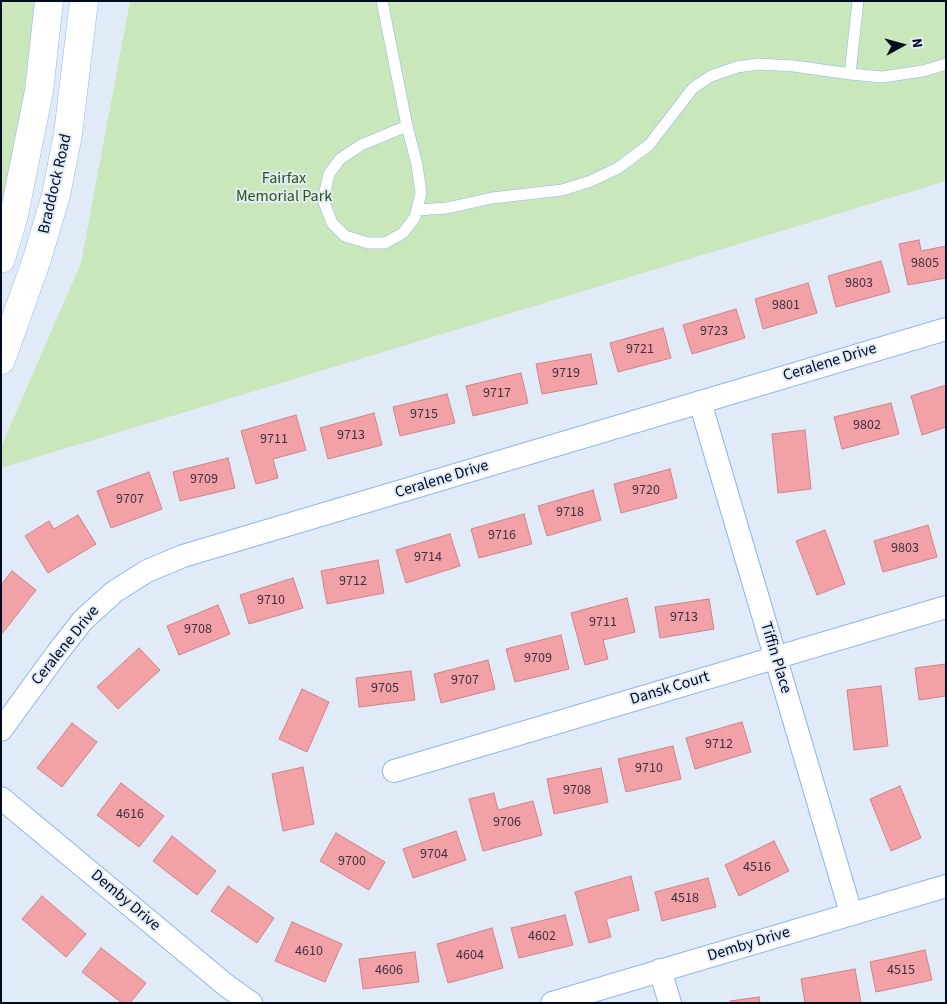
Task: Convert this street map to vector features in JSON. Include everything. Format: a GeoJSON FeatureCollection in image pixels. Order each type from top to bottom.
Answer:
{"type":"FeatureCollection","features":[{"type":"Feature","properties":{"kind":"main road"},"geometry":{"type":"LineString","coordinates":[[1,259],[14,215],[39,91],[49,1]]}},
{"type":"Feature","properties":{"kind":"main road","name":"Braddock Road"},"geometry":{"type":"LineString","coordinates":[[1,360],[37,259],[56,195],[68,134],[84,1]]}},
{"type":"Feature","properties":{"kind":"main road"},"geometry":{"type":"LineString","coordinates":[[76,72],[95,1]]}},
{"type":"Feature","properties":{"kind":"street","name":"Ceralene Drive"},"geometry":{"type":"LineString","coordinates":[[1,730],[83,620],[114,592],[147,571],[183,556],[946,329]]}},
{"type":"Feature","properties":{"kind":"street","name":"Tiffin Place"},"geometry":{"type":"LineString","coordinates":[[700,402],[851,914]]}},
{"type":"Feature","properties":{"kind":"street","name":"Dansk Court"},"geometry":{"type":"LineString","coordinates":[[394,771],[946,607]]}},
{"type":"Feature","properties":{"kind":"street","name":"Demby Drive"},"geometry":{"type":"LineString","coordinates":[[1,798],[226,986],[251,1003]]}},
{"type":"Feature","properties":{"kind":"street","name":"Demby Drive"},"geometry":{"type":"LineString","coordinates":[[552,1003],[946,886]]}},
{"type":"Feature","properties":{"kind":"street"},"geometry":{"type":"LineString","coordinates":[[660,970],[670,1003]]}},
{"type":"Feature","properties":{"kind":"lane"},"geometry":{"type":"LineString","coordinates":[[382,1],[407,126],[417,165],[421,193],[415,218],[402,232],[386,243],[368,243],[345,236],[332,223],[323,200],[329,174],[340,159],[361,145],[407,126]]}},
{"type":"Feature","properties":{"kind":"lane"},"geometry":{"type":"LineString","coordinates":[[850,74],[858,1]]}},
{"type":"Feature","properties":{"kind":"lane"},"geometry":{"type":"LineString","coordinates":[[417,210],[447,208],[492,198],[562,190],[618,168],[649,145],[693,88],[711,76],[737,67],[758,64],[794,66],[882,77],[923,71],[946,64]]}},
{"type":"Feature","properties":{"kind":"green space"},"geometry":{"type":"Polygon","coordinates":[[[1,1],[36,1],[20,126],[1,208],[1,1]]]}},
{"type":"Feature","properties":{"kind":"green space","name":"Fairfax Memorial Park"},"geometry":{"type":"Polygon","coordinates":[[[130,1],[946,1],[946,181],[1,468],[1,447],[81,263],[130,1]]]}},
{"type":"Feature","properties":{"kind":"building"},"geometry":{"type":"Polygon","coordinates":[[[919,240],[921,251],[946,246],[946,278],[908,285],[899,244],[919,240]]]}},
{"type":"Feature","properties":{"kind":"building"},"geometry":{"type":"Polygon","coordinates":[[[881,261],[890,292],[836,307],[828,276],[881,261]]]}},
{"type":"Feature","properties":{"kind":"building"},"geometry":{"type":"Polygon","coordinates":[[[808,283],[817,313],[763,329],[755,299],[808,283]]]}},
{"type":"Feature","properties":{"kind":"building"},"geometry":{"type":"Polygon","coordinates":[[[736,309],[745,338],[692,354],[683,325],[736,309]]]}},
{"type":"Feature","properties":{"kind":"building"},"geometry":{"type":"Polygon","coordinates":[[[663,328],[671,358],[618,372],[610,343],[663,328]]]}},
{"type":"Feature","properties":{"kind":"building"},"geometry":{"type":"Polygon","coordinates":[[[591,354],[597,384],[542,394],[536,364],[591,354]]]}},
{"type":"Feature","properties":{"kind":"building"},"geometry":{"type":"Polygon","coordinates":[[[521,373],[528,403],[473,416],[466,386],[521,373]]]}},
{"type":"Feature","properties":{"kind":"building"},"geometry":{"type":"Polygon","coordinates":[[[946,385],[946,427],[922,435],[911,396],[946,385]]]}},
{"type":"Feature","properties":{"kind":"building"},"geometry":{"type":"Polygon","coordinates":[[[447,394],[455,423],[400,436],[393,407],[447,394]]]}},
{"type":"Feature","properties":{"kind":"building"},"geometry":{"type":"Polygon","coordinates":[[[891,403],[899,434],[842,449],[834,417],[891,403]]]}},
{"type":"Feature","properties":{"kind":"building"},"geometry":{"type":"Polygon","coordinates":[[[374,413],[382,445],[328,459],[320,428],[374,413]]]}},
{"type":"Feature","properties":{"kind":"building"},"geometry":{"type":"Polygon","coordinates":[[[296,415],[306,450],[273,459],[278,478],[256,484],[241,431],[296,415]]]}},
{"type":"Feature","properties":{"kind":"building"},"geometry":{"type":"Polygon","coordinates":[[[805,430],[811,489],[778,493],[772,434],[805,430]]]}},
{"type":"Feature","properties":{"kind":"building"},"geometry":{"type":"Polygon","coordinates":[[[228,458],[235,488],[180,501],[173,472],[228,458]]]}},
{"type":"Feature","properties":{"kind":"building"},"geometry":{"type":"Polygon","coordinates":[[[670,469],[677,498],[621,513],[614,484],[670,469]]]}},
{"type":"Feature","properties":{"kind":"building"},"geometry":{"type":"Polygon","coordinates":[[[149,472],[162,509],[111,528],[97,491],[149,472]]]}},
{"type":"Feature","properties":{"kind":"building"},"geometry":{"type":"Polygon","coordinates":[[[593,490],[601,520],[547,536],[538,506],[593,490]]]}},
{"type":"Feature","properties":{"kind":"building"},"geometry":{"type":"Polygon","coordinates":[[[524,514],[532,544],[479,558],[471,529],[524,514]]]}},
{"type":"Feature","properties":{"kind":"building"},"geometry":{"type":"Polygon","coordinates":[[[78,515],[96,544],[48,573],[25,536],[49,521],[54,529],[78,515]]]}},
{"type":"Feature","properties":{"kind":"building"},"geometry":{"type":"Polygon","coordinates":[[[928,525],[937,557],[883,572],[874,541],[928,525]]]}},
{"type":"Feature","properties":{"kind":"building"},"geometry":{"type":"Polygon","coordinates":[[[825,530],[845,584],[817,595],[796,541],[825,530]]]}},
{"type":"Feature","properties":{"kind":"building"},"geometry":{"type":"Polygon","coordinates":[[[450,534],[460,566],[406,583],[396,550],[450,534]]]}},
{"type":"Feature","properties":{"kind":"building"},"geometry":{"type":"Polygon","coordinates":[[[378,560],[384,593],[327,604],[321,571],[378,560]]]}},
{"type":"Feature","properties":{"kind":"building"},"geometry":{"type":"Polygon","coordinates":[[[12,571],[36,590],[1,635],[1,585],[12,571]]]}},
{"type":"Feature","properties":{"kind":"building"},"geometry":{"type":"Polygon","coordinates":[[[293,578],[303,608],[249,624],[240,595],[293,578]]]}},
{"type":"Feature","properties":{"kind":"building"},"geometry":{"type":"Polygon","coordinates":[[[627,598],[635,632],[603,640],[608,659],[585,665],[571,613],[627,598]]]}},
{"type":"Feature","properties":{"kind":"building"},"geometry":{"type":"Polygon","coordinates":[[[709,599],[714,629],[660,638],[655,607],[709,599]]]}},
{"type":"Feature","properties":{"kind":"building"},"geometry":{"type":"Polygon","coordinates":[[[218,605],[230,634],[179,655],[167,626],[218,605]]]}},
{"type":"Feature","properties":{"kind":"building"},"geometry":{"type":"Polygon","coordinates":[[[561,635],[569,669],[515,682],[506,649],[561,635]]]}},
{"type":"Feature","properties":{"kind":"building"},"geometry":{"type":"Polygon","coordinates":[[[139,648],[160,670],[118,709],[97,687],[139,648]]]}},
{"type":"Feature","properties":{"kind":"building"},"geometry":{"type":"Polygon","coordinates":[[[488,660],[495,689],[441,703],[434,674],[488,660]]]}},
{"type":"Feature","properties":{"kind":"building"},"geometry":{"type":"Polygon","coordinates":[[[946,664],[946,696],[919,700],[915,668],[946,664]]]}},
{"type":"Feature","properties":{"kind":"building"},"geometry":{"type":"Polygon","coordinates":[[[411,671],[415,700],[359,707],[356,678],[411,671]]]}},
{"type":"Feature","properties":{"kind":"building"},"geometry":{"type":"Polygon","coordinates":[[[881,686],[888,746],[854,750],[847,690],[881,686]]]}},
{"type":"Feature","properties":{"kind":"building"},"geometry":{"type":"Polygon","coordinates":[[[302,689],[329,702],[307,752],[279,739],[302,689]]]}},
{"type":"Feature","properties":{"kind":"building"},"geometry":{"type":"Polygon","coordinates":[[[742,722],[751,752],[695,769],[686,738],[742,722]]]}},
{"type":"Feature","properties":{"kind":"building"},"geometry":{"type":"Polygon","coordinates":[[[72,723],[97,742],[62,787],[37,768],[72,723]]]}},
{"type":"Feature","properties":{"kind":"building"},"geometry":{"type":"Polygon","coordinates":[[[673,746],[681,779],[626,792],[618,759],[673,746]]]}},
{"type":"Feature","properties":{"kind":"building"},"geometry":{"type":"Polygon","coordinates":[[[303,767],[314,824],[283,831],[272,774],[303,767]]]}},
{"type":"Feature","properties":{"kind":"building"},"geometry":{"type":"Polygon","coordinates":[[[601,768],[608,802],[554,814],[547,779],[601,768]]]}},
{"type":"Feature","properties":{"kind":"building"},"geometry":{"type":"Polygon","coordinates":[[[121,783],[164,816],[139,847],[97,815],[121,783]]]}},
{"type":"Feature","properties":{"kind":"building"},"geometry":{"type":"Polygon","coordinates":[[[900,786],[921,838],[891,851],[870,799],[900,786]]]}},
{"type":"Feature","properties":{"kind":"building"},"geometry":{"type":"Polygon","coordinates":[[[494,793],[498,810],[533,801],[542,835],[483,851],[469,799],[494,793]]]}},
{"type":"Feature","properties":{"kind":"building"},"geometry":{"type":"Polygon","coordinates":[[[456,831],[466,860],[413,878],[403,849],[456,831]]]}},
{"type":"Feature","properties":{"kind":"building"},"geometry":{"type":"Polygon","coordinates":[[[336,833],[385,862],[369,890],[320,861],[336,833]]]}},
{"type":"Feature","properties":{"kind":"building"},"geometry":{"type":"Polygon","coordinates":[[[172,836],[216,871],[197,895],[153,861],[172,836]]]}},
{"type":"Feature","properties":{"kind":"building"},"geometry":{"type":"Polygon","coordinates":[[[774,841],[789,871],[739,896],[725,865],[774,841]]]}},
{"type":"Feature","properties":{"kind":"building"},"geometry":{"type":"Polygon","coordinates":[[[631,876],[639,910],[606,919],[611,937],[589,943],[575,892],[631,876]]]}},
{"type":"Feature","properties":{"kind":"building"},"geometry":{"type":"Polygon","coordinates":[[[708,878],[716,907],[662,921],[655,892],[708,878]]]}},
{"type":"Feature","properties":{"kind":"building"},"geometry":{"type":"Polygon","coordinates":[[[228,886],[274,918],[257,943],[211,911],[228,886]]]}},
{"type":"Feature","properties":{"kind":"building"},"geometry":{"type":"Polygon","coordinates":[[[42,896],[86,934],[66,957],[22,919],[42,896]]]}},
{"type":"Feature","properties":{"kind":"building"},"geometry":{"type":"Polygon","coordinates":[[[565,915],[573,945],[519,958],[511,928],[565,915]]]}},
{"type":"Feature","properties":{"kind":"building"},"geometry":{"type":"Polygon","coordinates":[[[292,922],[342,944],[325,982],[275,961],[292,922]]]}},
{"type":"Feature","properties":{"kind":"building"},"geometry":{"type":"Polygon","coordinates":[[[492,928],[503,968],[448,983],[437,944],[492,928]]]}},
{"type":"Feature","properties":{"kind":"building"},"geometry":{"type":"Polygon","coordinates":[[[101,948],[146,983],[130,1003],[122,1003],[82,972],[101,948]]]}},
{"type":"Feature","properties":{"kind":"building"},"geometry":{"type":"Polygon","coordinates":[[[925,950],[932,980],[876,992],[870,962],[925,950]]]}},
{"type":"Feature","properties":{"kind":"building"},"geometry":{"type":"Polygon","coordinates":[[[415,952],[419,982],[363,989],[359,959],[415,952]]]}},
{"type":"Feature","properties":{"kind":"building"},"geometry":{"type":"Polygon","coordinates":[[[855,969],[861,1003],[805,1003],[801,979],[855,969]]]}},
{"type":"Feature","properties":{"kind":"building"},"geometry":{"type":"Polygon","coordinates":[[[759,997],[760,1003],[731,1003],[730,1001],[759,997]]]}}]}
